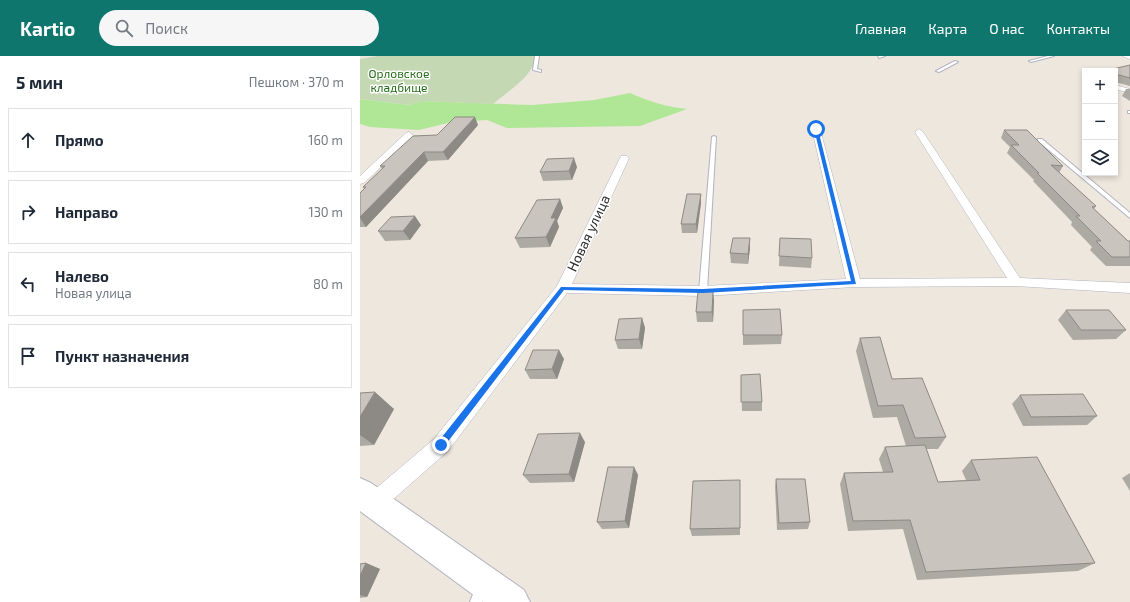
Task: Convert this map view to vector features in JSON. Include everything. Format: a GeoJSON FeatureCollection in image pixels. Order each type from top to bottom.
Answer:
{"type":"FeatureCollection","features":[{"type":"Feature","properties":{"kind":"main road"},"geometry":{"type":"LineString","coordinates":[[367,498],[480,592],[512,602]]}},
{"type":"Feature","properties":{"kind":"street"},"geometry":{"type":"LineString","coordinates":[[1126,56],[1130,57]]}},
{"type":"Feature","properties":{"kind":"street"},"geometry":{"type":"LineString","coordinates":[[1118,88],[1130,91]]}},
{"type":"Feature","properties":{"kind":"street"},"geometry":{"type":"LineString","coordinates":[[816,129],[854,283]]}},
{"type":"Feature","properties":{"kind":"street"},"geometry":{"type":"LineString","coordinates":[[919,132],[1016,282]]}},
{"type":"Feature","properties":{"kind":"street"},"geometry":{"type":"LineString","coordinates":[[360,181],[409,135]]}},
{"type":"Feature","properties":{"kind":"street","name":"Новая улица"},"geometry":{"type":"LineString","coordinates":[[367,498],[441,445],[563,288],[624,158]]}},
{"type":"Feature","properties":{"kind":"street"},"geometry":{"type":"LineString","coordinates":[[563,288],[703,291],[854,283],[1016,282],[1130,288]]}},
{"type":"Feature","properties":{"kind":"lane"},"geometry":{"type":"LineString","coordinates":[[537,56],[535,70],[540,71]]}},
{"type":"Feature","properties":{"kind":"lane"},"geometry":{"type":"LineString","coordinates":[[1031,61],[1052,56]]}},
{"type":"Feature","properties":{"kind":"lane"},"geometry":{"type":"LineString","coordinates":[[938,71],[956,62]]}},
{"type":"Feature","properties":{"kind":"lane"},"geometry":{"type":"LineString","coordinates":[[703,291],[714,137]]}},
{"type":"Feature","properties":{"kind":"lane"},"geometry":{"type":"LineString","coordinates":[[1040,140],[1130,216]]}},
{"type":"Feature","properties":{"kind":"green space","name":"Орловское кладбище"},"geometry":{"type":"Polygon","coordinates":[[[378,56],[536,56],[534,64],[525,77],[493,104],[421,101],[409,105],[360,99],[360,59],[378,56]]]}},
{"type":"Feature","properties":{"kind":"green space"},"geometry":{"type":"Polygon","coordinates":[[[630,93],[657,103],[687,109],[640,126],[507,128],[487,120],[452,122],[419,130],[370,127],[360,124],[360,99],[409,105],[421,101],[532,105],[594,100],[630,93]]]}},
{"type":"Feature","properties":{"kind":"building"},"geometry":{"type":"Polygon","coordinates":[[[1130,65],[1130,78],[1118,75],[1117,68],[1130,65]]]}},
{"type":"Feature","properties":{"kind":"building"},"geometry":{"type":"Polygon","coordinates":[[[455,117],[475,117],[443,152],[424,152],[360,217],[360,193],[366,187],[363,187],[385,166],[380,166],[413,136],[437,135],[455,117]]]}},
{"type":"Feature","properties":{"kind":"building"},"geometry":{"type":"Polygon","coordinates":[[[1004,130],[1027,130],[1063,166],[1051,165],[1096,206],[1092,207],[1128,241],[1130,241],[1130,257],[1112,257],[1096,241],[1101,241],[1076,216],[1080,216],[1011,145],[1019,145],[1004,130]]]}},
{"type":"Feature","properties":{"kind":"building"},"geometry":{"type":"Polygon","coordinates":[[[574,158],[569,171],[540,172],[547,159],[574,158]]]}},
{"type":"Feature","properties":{"kind":"building"},"geometry":{"type":"Polygon","coordinates":[[[687,194],[701,194],[696,224],[681,224],[687,194]]]}},
{"type":"Feature","properties":{"kind":"building"},"geometry":{"type":"Polygon","coordinates":[[[560,199],[551,218],[556,218],[546,237],[515,238],[537,200],[560,199]]]}},
{"type":"Feature","properties":{"kind":"building"},"geometry":{"type":"Polygon","coordinates":[[[415,216],[403,231],[378,231],[391,217],[415,216]]]}},
{"type":"Feature","properties":{"kind":"building"},"geometry":{"type":"Polygon","coordinates":[[[733,238],[750,238],[748,254],[730,253],[733,238]]]}},
{"type":"Feature","properties":{"kind":"building"},"geometry":{"type":"Polygon","coordinates":[[[780,238],[811,239],[812,258],[779,256],[780,238]]]}},
{"type":"Feature","properties":{"kind":"building"},"geometry":{"type":"Polygon","coordinates":[[[698,291],[713,291],[712,312],[696,312],[698,291]]]}},
{"type":"Feature","properties":{"kind":"building"},"geometry":{"type":"Polygon","coordinates":[[[780,309],[782,335],[743,335],[743,310],[780,309]]]}},
{"type":"Feature","properties":{"kind":"building"},"geometry":{"type":"Polygon","coordinates":[[[1066,310],[1109,310],[1126,330],[1081,330],[1066,310]]]}},
{"type":"Feature","properties":{"kind":"building"},"geometry":{"type":"Polygon","coordinates":[[[642,318],[639,339],[615,340],[619,319],[642,318]]]}},
{"type":"Feature","properties":{"kind":"building"},"geometry":{"type":"Polygon","coordinates":[[[880,337],[892,379],[922,378],[946,437],[915,438],[903,405],[878,406],[860,338],[880,337]]]}},
{"type":"Feature","properties":{"kind":"building"},"geometry":{"type":"Polygon","coordinates":[[[533,350],[559,350],[552,369],[525,370],[533,350]]]}},
{"type":"Feature","properties":{"kind":"building"},"geometry":{"type":"Polygon","coordinates":[[[760,374],[762,402],[741,402],[741,375],[760,374]]]}},
{"type":"Feature","properties":{"kind":"building"},"geometry":{"type":"Polygon","coordinates":[[[375,392],[360,417],[360,393],[375,392]]]}},
{"type":"Feature","properties":{"kind":"building"},"geometry":{"type":"Polygon","coordinates":[[[1083,394],[1097,416],[1031,417],[1020,395],[1083,394]]]}},
{"type":"Feature","properties":{"kind":"building"},"geometry":{"type":"Polygon","coordinates":[[[580,433],[569,474],[523,475],[538,434],[580,433]]]}},
{"type":"Feature","properties":{"kind":"building"},"geometry":{"type":"Polygon","coordinates":[[[925,445],[938,482],[980,480],[971,460],[1037,457],[1095,563],[926,572],[910,520],[853,521],[844,473],[893,472],[885,447],[925,445]]]}},
{"type":"Feature","properties":{"kind":"building"},"geometry":{"type":"Polygon","coordinates":[[[608,467],[634,467],[625,521],[597,522],[608,467]]]}},
{"type":"Feature","properties":{"kind":"building"},"geometry":{"type":"Polygon","coordinates":[[[776,479],[805,479],[810,522],[779,523],[776,479]]]}},
{"type":"Feature","properties":{"kind":"building"},"geometry":{"type":"Polygon","coordinates":[[[740,480],[740,528],[690,529],[693,481],[740,480]]]}},
{"type":"Feature","properties":{"kind":"building"},"geometry":{"type":"Polygon","coordinates":[[[366,563],[360,576],[360,564],[366,563]]]}},
{"type":"Feature","properties":{"kind":"route"},"geometry":{"type":"LineString","coordinates":[[441,445],[563,288],[703,291],[854,283],[816,129]]}}]}
